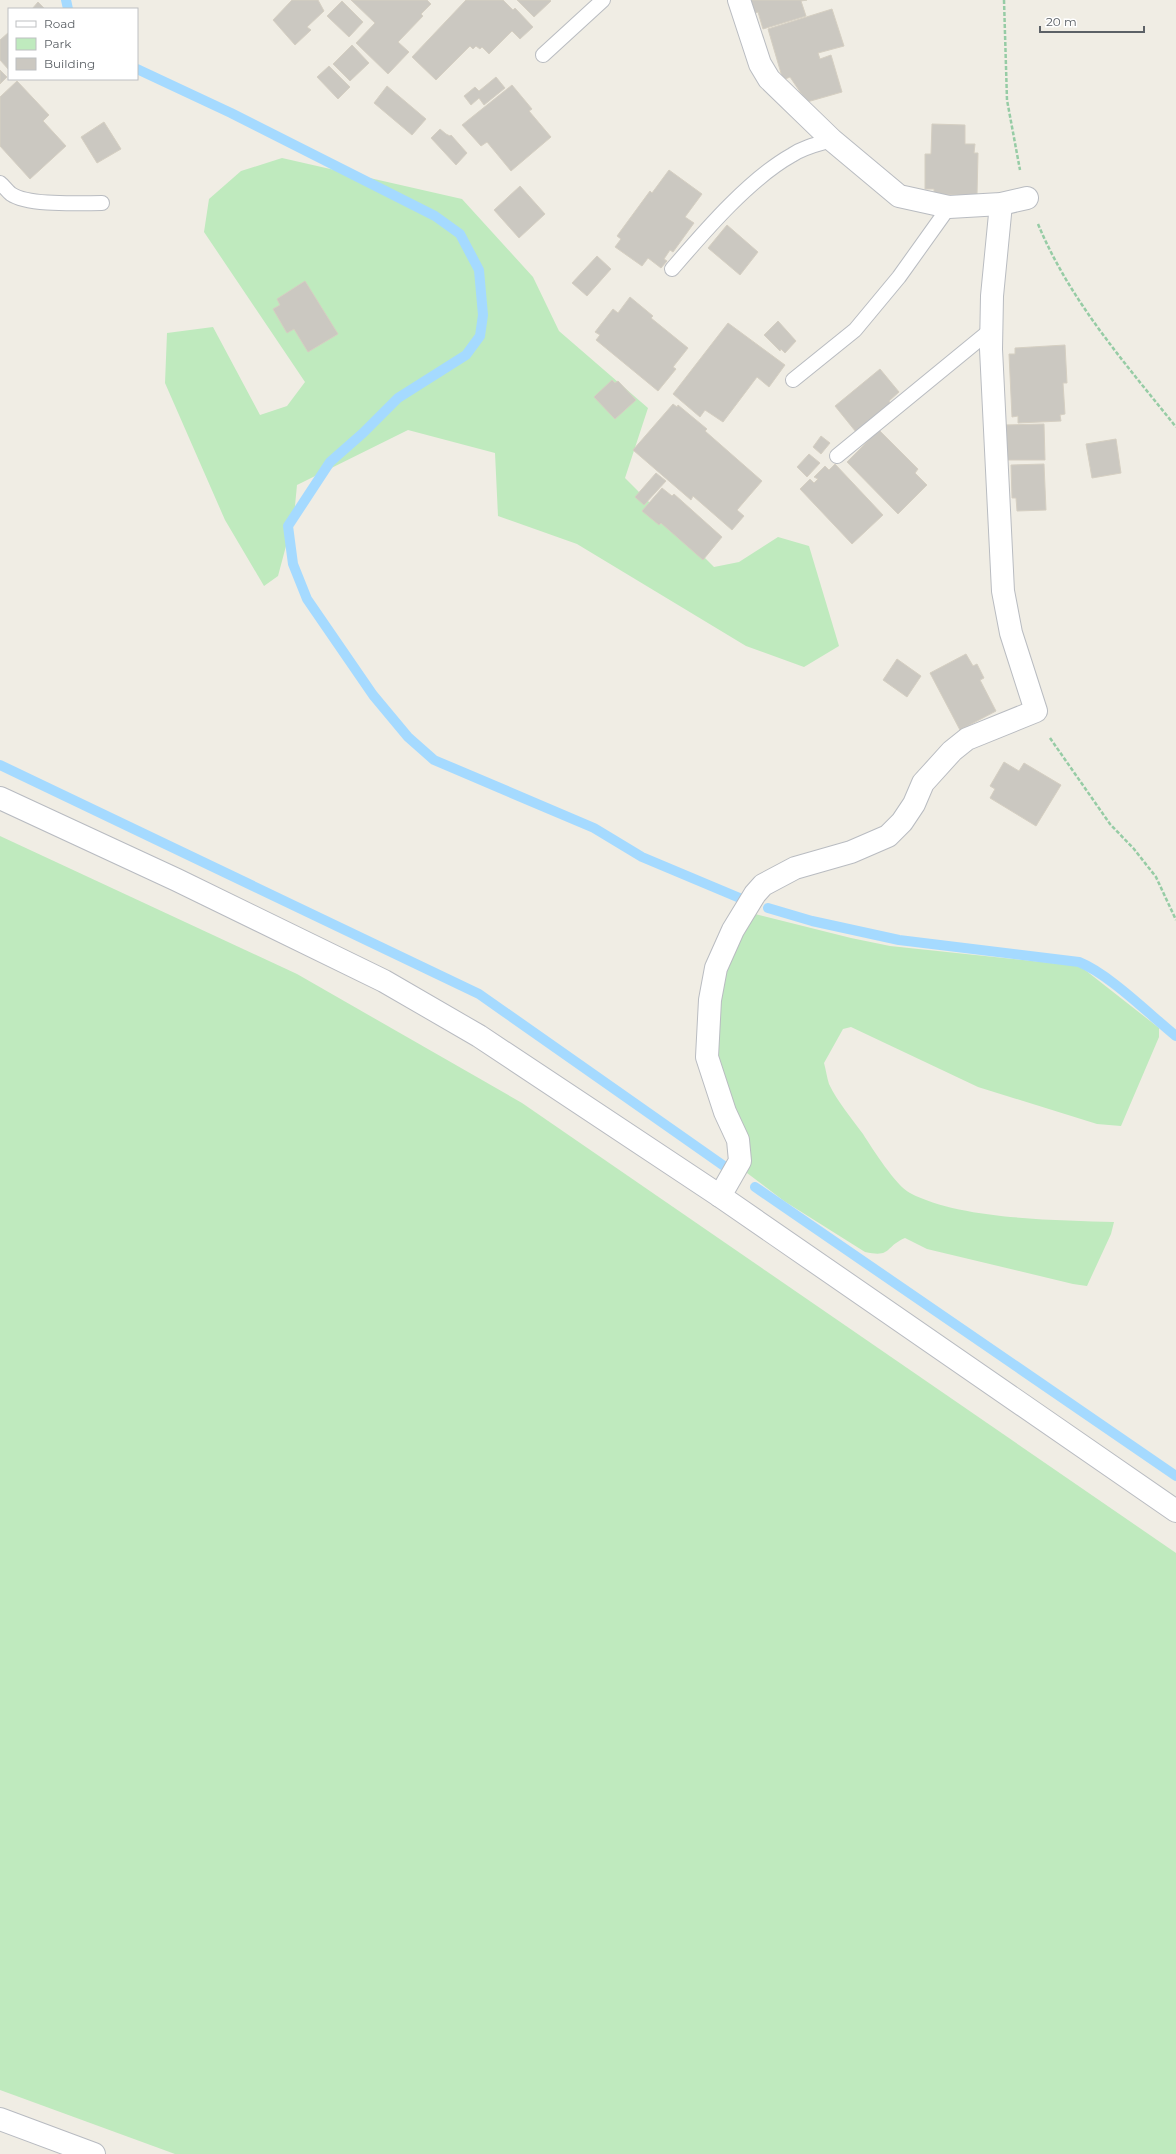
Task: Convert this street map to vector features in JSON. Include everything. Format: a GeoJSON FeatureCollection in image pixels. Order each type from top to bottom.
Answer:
{"type":"FeatureCollection","features":[{"type":"Feature","properties":{"kind":"street"},"geometry":{"type":"LineString","coordinates":[[739,0],[760,64],[769,79],[832,140],[899,196],[949,207],[1001,204],[1027,198]]}},
{"type":"Feature","properties":{"kind":"street"},"geometry":{"type":"LineString","coordinates":[[720,1196],[740,1161],[738,1140],[724,1112],[707,1057],[710,1008],[716,968],[732,930],[755,894],[763,885],[795,868],[852,852],[888,836],[902,822],[910,810],[923,783],[952,751],[967,739],[1036,711],[1011,633],[1004,591],[992,329],[992,296],[1001,204]]}},
{"type":"Feature","properties":{"kind":"street"},"geometry":{"type":"LineString","coordinates":[[0,798],[177,880],[384,981],[479,1036],[720,1196],[1176,1511]]}},
{"type":"Feature","properties":{"kind":"street"},"geometry":{"type":"LineString","coordinates":[[0,2119],[94,2154]]}},
{"type":"Feature","properties":{"kind":"lane"},"geometry":{"type":"LineString","coordinates":[[543,55],[603,0]]}},
{"type":"Feature","properties":{"kind":"lane"},"geometry":{"type":"LineString","coordinates":[[672,269],[704,231],[772,169],[803,149],[832,140]]}},
{"type":"Feature","properties":{"kind":"lane"},"geometry":{"type":"LineString","coordinates":[[0,183],[12,195],[32,200],[63,204],[102,203]]}},
{"type":"Feature","properties":{"kind":"lane"},"geometry":{"type":"LineString","coordinates":[[793,380],[855,330],[899,277],[949,207]]}},
{"type":"Feature","properties":{"kind":"lane"},"geometry":{"type":"LineString","coordinates":[[837,456],[992,329]]}},
{"type":"Feature","properties":{"kind":"path"},"geometry":{"type":"LineString","coordinates":[[1004,0],[1007,100],[1013,138],[1027,198],[1046,243],[1067,282],[1097,327],[1176,427]]}},
{"type":"Feature","properties":{"kind":"path"},"geometry":{"type":"LineString","coordinates":[[1036,711],[1049,736],[1084,789],[1110,824],[1134,849],[1156,877],[1176,920]]}},
{"type":"Feature","properties":{"kind":"green space"},"geometry":{"type":"Polygon","coordinates":[[[282,158],[462,199],[533,277],[559,331],[648,408],[625,478],[714,567],[739,562],[778,537],[809,546],[839,646],[804,667],[746,646],[577,544],[498,516],[495,453],[408,430],[297,485],[294,516],[278,576],[264,586],[225,520],[165,383],[167,333],[213,327],[260,415],[287,406],[305,382],[204,232],[209,199],[241,171],[282,158]]]}},
{"type":"Feature","properties":{"kind":"green space"},"geometry":{"type":"Polygon","coordinates":[[[0,836],[297,974],[522,1103],[1176,1553],[1176,2154],[175,2154],[0,2090],[0,836]]]}},
{"type":"Feature","properties":{"kind":"green space"},"geometry":{"type":"Polygon","coordinates":[[[755,914],[851,938],[890,946],[1080,966],[1159,1028],[1159,1037],[1121,1126],[1097,1124],[978,1087],[851,1027],[843,1029],[824,1063],[829,1084],[840,1103],[891,1175],[904,1189],[910,1193],[931,1202],[955,1209],[982,1214],[1038,1219],[1114,1222],[1111,1234],[1087,1286],[1073,1284],[927,1249],[905,1238],[898,1241],[884,1253],[880,1254],[865,1252],[784,1201],[747,1173],[748,1167],[715,1063],[715,1002],[732,950],[755,914]]]}},
{"type":"Feature","properties":{"kind":"building"},"geometry":{"type":"Polygon","coordinates":[[[292,0],[318,0],[324,11],[307,27],[311,30],[295,45],[273,20],[292,0]]]}},
{"type":"Feature","properties":{"kind":"building"},"geometry":{"type":"Polygon","coordinates":[[[351,0],[427,0],[431,4],[421,14],[423,16],[398,42],[409,52],[388,74],[356,43],[375,23],[351,0]]]}},
{"type":"Feature","properties":{"kind":"building"},"geometry":{"type":"Polygon","coordinates":[[[466,0],[503,0],[513,10],[515,8],[533,27],[520,39],[512,31],[489,54],[482,47],[480,49],[476,46],[473,49],[470,46],[436,80],[412,57],[466,0]]]}},
{"type":"Feature","properties":{"kind":"building"},"geometry":{"type":"Polygon","coordinates":[[[517,0],[550,0],[551,1],[534,17],[517,0]]]}},
{"type":"Feature","properties":{"kind":"building"},"geometry":{"type":"Polygon","coordinates":[[[748,0],[807,0],[801,1],[806,16],[763,29],[758,12],[753,14],[748,0]]]}},
{"type":"Feature","properties":{"kind":"building"},"geometry":{"type":"Polygon","coordinates":[[[342,1],[363,22],[349,37],[327,16],[342,1]]]}},
{"type":"Feature","properties":{"kind":"building"},"geometry":{"type":"Polygon","coordinates":[[[38,2],[44,8],[33,8],[38,2]]]}},
{"type":"Feature","properties":{"kind":"building"},"geometry":{"type":"Polygon","coordinates":[[[832,9],[844,46],[818,53],[820,59],[831,55],[842,92],[807,102],[790,77],[783,80],[768,29],[832,9]]]}},
{"type":"Feature","properties":{"kind":"building"},"geometry":{"type":"Polygon","coordinates":[[[8,33],[8,69],[0,60],[0,40],[8,33]]]}},
{"type":"Feature","properties":{"kind":"building"},"geometry":{"type":"Polygon","coordinates":[[[352,45],[369,63],[350,81],[333,64],[352,45]]]}},
{"type":"Feature","properties":{"kind":"building"},"geometry":{"type":"Polygon","coordinates":[[[329,66],[350,87],[338,99],[317,77],[329,66]]]}},
{"type":"Feature","properties":{"kind":"building"},"geometry":{"type":"Polygon","coordinates":[[[0,70],[7,77],[0,84],[0,70]]]}},
{"type":"Feature","properties":{"kind":"building"},"geometry":{"type":"Polygon","coordinates":[[[496,77],[505,88],[484,105],[479,98],[471,105],[464,96],[475,87],[479,91],[496,77]]]}},
{"type":"Feature","properties":{"kind":"building"},"geometry":{"type":"Polygon","coordinates":[[[17,81],[49,115],[43,121],[66,146],[30,179],[0,146],[0,97],[17,81]]]}},
{"type":"Feature","properties":{"kind":"building"},"geometry":{"type":"Polygon","coordinates":[[[512,85],[532,109],[529,111],[551,137],[511,171],[487,142],[481,146],[462,125],[512,85]]]}},
{"type":"Feature","properties":{"kind":"building"},"geometry":{"type":"Polygon","coordinates":[[[387,86],[426,119],[412,135],[374,103],[387,86]]]}},
{"type":"Feature","properties":{"kind":"building"},"geometry":{"type":"Polygon","coordinates":[[[104,122],[121,149],[97,163],[81,137],[104,122]]]}},
{"type":"Feature","properties":{"kind":"building"},"geometry":{"type":"Polygon","coordinates":[[[932,124],[965,125],[965,144],[975,144],[974,153],[978,153],[977,195],[934,194],[934,189],[925,189],[925,154],[931,154],[932,124]]]}},
{"type":"Feature","properties":{"kind":"building"},"geometry":{"type":"Polygon","coordinates":[[[440,129],[446,134],[451,135],[467,153],[456,165],[431,138],[440,129]]]}},
{"type":"Feature","properties":{"kind":"building"},"geometry":{"type":"Polygon","coordinates":[[[669,170],[702,194],[685,217],[694,223],[673,252],[670,250],[664,259],[667,261],[661,268],[648,258],[642,266],[615,247],[621,239],[617,236],[650,191],[652,193],[669,170]]]}},
{"type":"Feature","properties":{"kind":"building"},"geometry":{"type":"Polygon","coordinates":[[[520,186],[545,214],[519,238],[494,210],[520,186]]]}},
{"type":"Feature","properties":{"kind":"building"},"geometry":{"type":"Polygon","coordinates":[[[727,225],[758,252],[740,275],[708,248],[727,225]]]}},
{"type":"Feature","properties":{"kind":"building"},"geometry":{"type":"Polygon","coordinates":[[[597,256],[611,269],[587,296],[572,283],[597,256]]]}},
{"type":"Feature","properties":{"kind":"building"},"geometry":{"type":"Polygon","coordinates":[[[305,281],[338,334],[308,352],[294,329],[287,333],[273,309],[280,305],[277,299],[305,281]]]}},
{"type":"Feature","properties":{"kind":"building"},"geometry":{"type":"Polygon","coordinates":[[[630,297],[653,316],[651,318],[688,348],[673,367],[676,369],[658,391],[596,340],[600,335],[595,332],[613,309],[618,313],[630,297]]]}},
{"type":"Feature","properties":{"kind":"building"},"geometry":{"type":"Polygon","coordinates":[[[778,321],[796,341],[785,353],[781,349],[780,351],[764,335],[778,321]]]}},
{"type":"Feature","properties":{"kind":"building"},"geometry":{"type":"Polygon","coordinates":[[[728,323],[785,365],[769,387],[757,377],[723,422],[705,410],[700,417],[673,394],[728,323]]]}},
{"type":"Feature","properties":{"kind":"building"},"geometry":{"type":"Polygon","coordinates":[[[1065,345],[1067,383],[1063,383],[1065,414],[1060,415],[1061,421],[1018,423],[1018,416],[1012,417],[1009,354],[1015,354],[1015,348],[1065,345]]]}},
{"type":"Feature","properties":{"kind":"building"},"geometry":{"type":"Polygon","coordinates":[[[880,369],[899,392],[889,401],[890,403],[856,432],[835,406],[880,369]]]}},
{"type":"Feature","properties":{"kind":"building"},"geometry":{"type":"Polygon","coordinates":[[[612,380],[615,383],[618,381],[636,400],[615,419],[594,397],[612,380]]]}},
{"type":"Feature","properties":{"kind":"building"},"geometry":{"type":"Polygon","coordinates":[[[673,404],[677,407],[678,405],[707,429],[705,431],[762,481],[737,510],[744,516],[732,530],[693,496],[691,500],[633,450],[673,404]]]}},
{"type":"Feature","properties":{"kind":"building"},"geometry":{"type":"Polygon","coordinates":[[[1044,424],[1045,460],[1004,460],[1003,425],[1044,424]]]}},
{"type":"Feature","properties":{"kind":"building"},"geometry":{"type":"Polygon","coordinates":[[[879,430],[918,469],[915,473],[927,485],[898,514],[847,462],[879,430]]]}},
{"type":"Feature","properties":{"kind":"building"},"geometry":{"type":"Polygon","coordinates":[[[821,436],[830,443],[821,454],[813,447],[821,436]]]}},
{"type":"Feature","properties":{"kind":"building"},"geometry":{"type":"Polygon","coordinates":[[[1116,439],[1121,473],[1092,478],[1086,444],[1116,439]]]}},
{"type":"Feature","properties":{"kind":"building"},"geometry":{"type":"Polygon","coordinates":[[[809,454],[820,463],[807,477],[797,467],[809,454]]]}},
{"type":"Feature","properties":{"kind":"building"},"geometry":{"type":"Polygon","coordinates":[[[835,464],[883,515],[852,544],[800,489],[810,479],[814,483],[818,479],[814,477],[825,466],[829,470],[835,464]]]}},
{"type":"Feature","properties":{"kind":"building"},"geometry":{"type":"Polygon","coordinates":[[[1044,464],[1046,510],[1017,511],[1016,498],[1012,498],[1011,465],[1044,464]]]}},
{"type":"Feature","properties":{"kind":"building"},"geometry":{"type":"Polygon","coordinates":[[[656,473],[666,481],[644,505],[635,497],[656,473]]]}},
{"type":"Feature","properties":{"kind":"building"},"geometry":{"type":"Polygon","coordinates":[[[662,488],[672,496],[674,494],[722,537],[703,560],[661,523],[659,525],[642,511],[662,488]]]}},
{"type":"Feature","properties":{"kind":"building"},"geometry":{"type":"Polygon","coordinates":[[[966,654],[973,666],[977,664],[984,678],[980,680],[996,711],[960,730],[930,673],[966,654]]]}},
{"type":"Feature","properties":{"kind":"building"},"geometry":{"type":"Polygon","coordinates":[[[897,659],[921,676],[907,697],[883,680],[897,659]]]}},
{"type":"Feature","properties":{"kind":"building"},"geometry":{"type":"Polygon","coordinates":[[[1004,762],[1019,771],[1024,763],[1061,785],[1036,826],[990,798],[995,789],[990,786],[1004,762]]]}},
{"type":"Feature","properties":{"kind":"waterway"},"geometry":{"type":"LineString","coordinates":[[66,0],[68,8]]}},
{"type":"Feature","properties":{"kind":"waterway"},"geometry":{"type":"LineString","coordinates":[[138,69],[231,113],[435,216],[460,234],[479,270],[483,315],[480,336],[466,355],[398,398],[363,433],[330,462],[288,526],[293,564],[307,599],[373,695],[408,737],[434,760],[594,828],[642,857],[742,899]]}},
{"type":"Feature","properties":{"kind":"waterway"},"geometry":{"type":"LineString","coordinates":[[0,765],[479,994],[724,1166]]}},
{"type":"Feature","properties":{"kind":"waterway"},"geometry":{"type":"LineString","coordinates":[[768,908],[812,921],[899,940],[1079,962],[1091,968],[1116,985],[1176,1036]]}},
{"type":"Feature","properties":{"kind":"waterway"},"geometry":{"type":"LineString","coordinates":[[755,1187],[1176,1476]]}}]}
